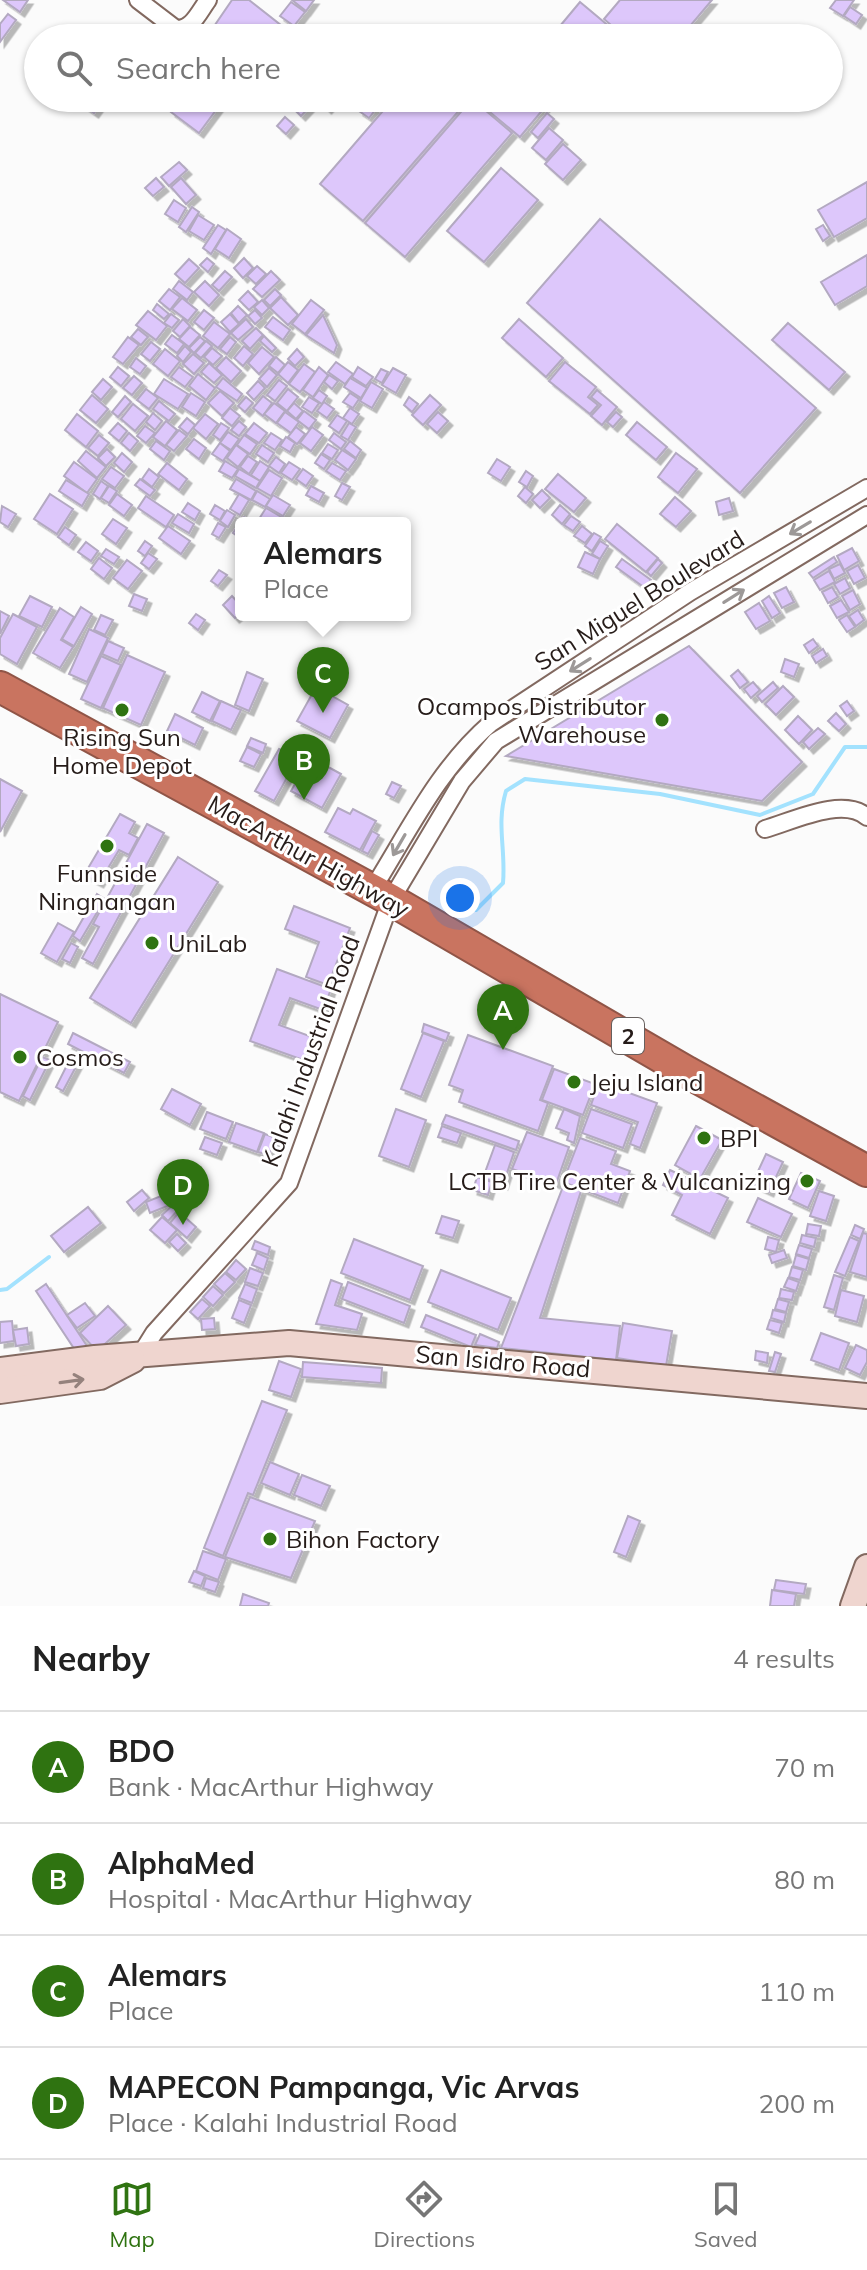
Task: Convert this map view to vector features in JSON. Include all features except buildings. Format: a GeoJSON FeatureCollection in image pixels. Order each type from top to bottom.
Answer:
{"type":"FeatureCollection","features":[{"type":"Feature","properties":{"kind":"highway","name":"MacArthur Highway"},"geometry":{"type":"LineString","coordinates":[[0,687],[381,895],[700,1079],[867,1171]]}},
{"type":"Feature","properties":{"kind":"main road","name":"San Isidro Road"},"geometry":{"type":"LineString","coordinates":[[0,1370],[289,1343],[867,1396]]}},
{"type":"Feature","properties":{"kind":"main road","name":"San Isidro Road"},"geometry":{"type":"LineString","coordinates":[[0,1391],[100,1377],[139,1357]]}},
{"type":"Feature","properties":{"kind":"main road"},"geometry":{"type":"LineString","coordinates":[[853,1606],[867,1567]]}},
{"type":"Feature","properties":{"kind":"street"},"geometry":{"type":"LineString","coordinates":[[138,0],[169,24]]}},
{"type":"Feature","properties":{"kind":"street"},"geometry":{"type":"LineString","coordinates":[[190,24],[208,0]]}},
{"type":"Feature","properties":{"kind":"street","name":"San Miguel Boulevard"},"geometry":{"type":"LineString","coordinates":[[381,895],[429,793],[472,740],[510,709],[690,592],[867,488]]}},
{"type":"Feature","properties":{"kind":"street","name":"San Miguel Boulevard"},"geometry":{"type":"LineString","coordinates":[[381,895],[453,794],[496,741],[867,515]]}},
{"type":"Feature","properties":{"kind":"street"},"geometry":{"type":"LineString","coordinates":[[690,592],[706,613]]}},
{"type":"Feature","properties":{"kind":"street"},"geometry":{"type":"LineString","coordinates":[[611,646],[624,662]]}},
{"type":"Feature","properties":{"kind":"street"},"geometry":{"type":"LineString","coordinates":[[765,829],[839,808],[857,808],[867,817]]}},
{"type":"Feature","properties":{"kind":"street","name":"Kalahi Industrial Road"},"geometry":{"type":"LineString","coordinates":[[139,1357],[154,1333],[289,1183],[381,895]]}},
{"type":"Feature","properties":{"kind":"waterway"},"geometry":{"type":"LineString","coordinates":[[476,910],[503,883],[503,803],[506,791],[525,779],[660,794],[760,815],[813,794],[845,747],[867,747]]}},
{"type":"Feature","properties":{"kind":"waterway"},"geometry":{"type":"LineString","coordinates":[[0,1290],[7,1289],[49,1257]]}},
{"type":"Feature","properties":{"kind":"place","name":"Rising Sun Home Depot"},"geometry":{"type":"Point","coordinates":[122,710]}},
{"type":"Feature","properties":{"kind":"place","name":"Alemars"},"geometry":{"type":"Point","coordinates":[323,713]}},
{"type":"Feature","properties":{"kind":"place","name":"Ocampos Distributor Warehouse"},"geometry":{"type":"Point","coordinates":[662,720]}},
{"type":"Feature","properties":{"kind":"place","name":"AlphaMed"},"geometry":{"type":"Point","coordinates":[304,800]}},
{"type":"Feature","properties":{"kind":"place","name":"Funnside Ningnangan"},"geometry":{"type":"Point","coordinates":[107,846]}},
{"type":"Feature","properties":{"kind":"place","name":"UniLab"},"geometry":{"type":"Point","coordinates":[152,943]}},
{"type":"Feature","properties":{"kind":"place","name":"BDO"},"geometry":{"type":"Point","coordinates":[503,1050]}},
{"type":"Feature","properties":{"kind":"place","name":"Cosmos"},"geometry":{"type":"Point","coordinates":[20,1057]}},
{"type":"Feature","properties":{"kind":"place","name":"Jeju Island"},"geometry":{"type":"Point","coordinates":[574,1082]}},
{"type":"Feature","properties":{"kind":"place","name":"BPI"},"geometry":{"type":"Point","coordinates":[704,1138]}},
{"type":"Feature","properties":{"kind":"place","name":"LCTB Tire Center & Vulcanizing"},"geometry":{"type":"Point","coordinates":[807,1181]}},
{"type":"Feature","properties":{"kind":"place","name":"MAPECON Pampanga, Vic Arvas"},"geometry":{"type":"Point","coordinates":[183,1225]}},
{"type":"Feature","properties":{"kind":"place","name":"Bihon Factory"},"geometry":{"type":"Point","coordinates":[270,1539]}}]}
